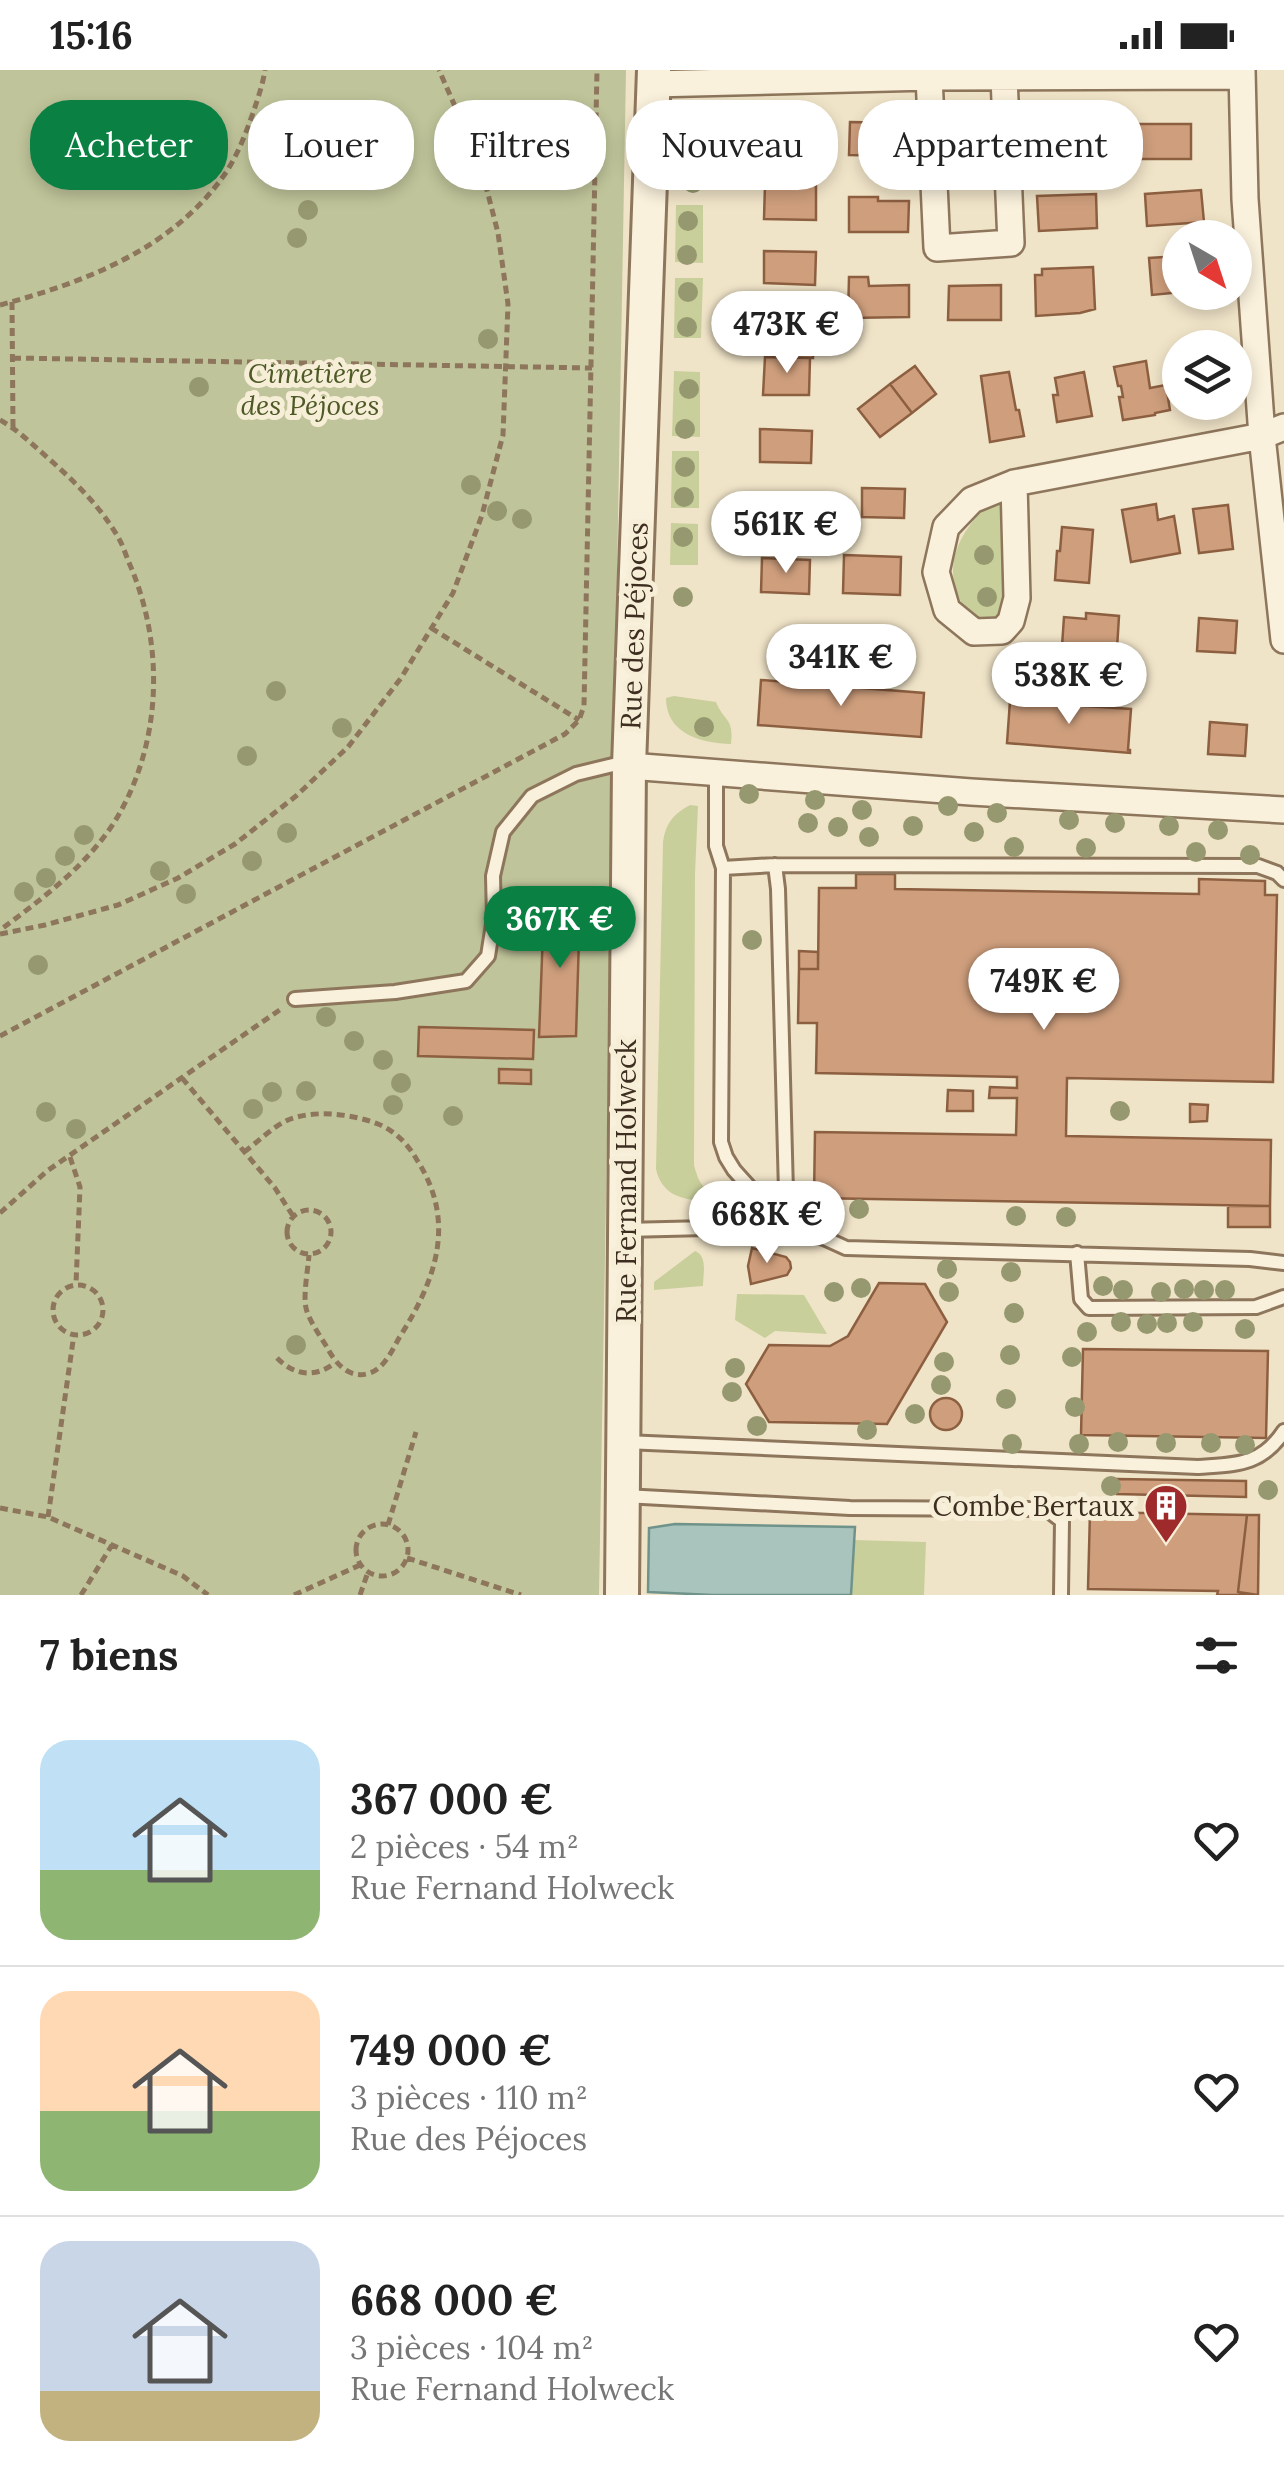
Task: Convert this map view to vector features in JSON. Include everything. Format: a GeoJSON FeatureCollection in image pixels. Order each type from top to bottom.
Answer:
{"type":"FeatureCollection","features":[{"type":"Feature","properties":{"kind":"street"},"geometry":{"type":"LineString","coordinates":[[654,77],[1242,73],[1245,199],[1273,432],[1284,640]]}},
{"type":"Feature","properties":{"kind":"street","name":"Rue des Péjoces"},"geometry":{"type":"LineString","coordinates":[[654,77],[629,766],[971,792],[1284,810]]}},
{"type":"Feature","properties":{"kind":"street"},"geometry":{"type":"LineString","coordinates":[[929,77],[937,248],[1011,243],[1004,77]]}},
{"type":"Feature","properties":{"kind":"street"},"geometry":{"type":"LineString","coordinates":[[1014,483],[1014,610],[1002,631],[974,632],[947,610],[936,572],[946,527],[972,500],[1014,483],[1273,432]]}},
{"type":"Feature","properties":{"kind":"street","name":"Rue Fernand Holweck"},"geometry":{"type":"LineString","coordinates":[[622,1595],[629,766]]}},
{"type":"Feature","properties":{"kind":"lane"},"geometry":{"type":"LineString","coordinates":[[296,999],[395,992],[466,981],[488,956],[494,918],[493,876],[503,832],[532,796],[576,774],[613,765],[629,766]]}},
{"type":"Feature","properties":{"kind":"lane"},"geometry":{"type":"LineString","coordinates":[[716,771],[716,846],[723,868],[722,1142],[734,1170],[752,1190],[753,1229]]}},
{"type":"Feature","properties":{"kind":"lane"},"geometry":{"type":"LineString","coordinates":[[775,865],[786,1230]]}},
{"type":"Feature","properties":{"kind":"lane"},"geometry":{"type":"LineString","coordinates":[[723,868],[1258,866],[1277,872],[1284,880]]}},
{"type":"Feature","properties":{"kind":"lane"},"geometry":{"type":"LineString","coordinates":[[626,1230],[797,1230],[846,1248],[1284,1263]]}},
{"type":"Feature","properties":{"kind":"lane"},"geometry":{"type":"LineString","coordinates":[[1078,1253],[1081,1299],[1089,1308],[1256,1307],[1284,1297]]}},
{"type":"Feature","properties":{"kind":"lane"},"geometry":{"type":"LineString","coordinates":[[624,1442],[1198,1467],[1244,1463],[1274,1447],[1284,1431]]}},
{"type":"Feature","properties":{"kind":"lane"},"geometry":{"type":"LineString","coordinates":[[624,1496],[814,1507],[1049,1511],[1062,1522],[1062,1595]]}},
{"type":"Feature","properties":{"kind":"path"},"geometry":{"type":"LineString","coordinates":[[0,305],[102,272],[151,245],[193,210],[228,170],[249,125],[266,70]]}},
{"type":"Feature","properties":{"kind":"path"},"geometry":{"type":"LineString","coordinates":[[0,932],[118,906],[178,878],[234,844],[296,796],[348,746],[401,678],[453,593],[482,514],[503,435],[508,304],[498,233],[480,163],[439,70]]}},
{"type":"Feature","properties":{"kind":"path"},"geometry":{"type":"LineString","coordinates":[[0,1036],[566,734],[579,720],[584,706],[597,70]]}},
{"type":"Feature","properties":{"kind":"path"},"geometry":{"type":"LineString","coordinates":[[12,302],[13,428]]}},
{"type":"Feature","properties":{"kind":"path"},"geometry":{"type":"LineString","coordinates":[[13,358],[592,368]]}},
{"type":"Feature","properties":{"kind":"path"},"geometry":{"type":"LineString","coordinates":[[0,420],[82,488],[119,538],[142,594],[152,648],[152,711],[143,762],[122,810],[92,850],[54,890],[0,932]]}},
{"type":"Feature","properties":{"kind":"path"},"geometry":{"type":"LineString","coordinates":[[432,628],[579,720]]}},
{"type":"Feature","properties":{"kind":"path"},"geometry":{"type":"LineString","coordinates":[[0,1213],[48,1171],[296,999]]}},
{"type":"Feature","properties":{"kind":"path"},"geometry":{"type":"LineString","coordinates":[[182,1078],[275,1188],[293,1216]]}},
{"type":"Feature","properties":{"kind":"path"},"geometry":{"type":"LineString","coordinates":[[244,1152],[285,1121],[304,1116],[352,1116],[380,1125],[396,1133],[412,1152],[435,1197],[440,1221],[439,1248],[429,1282],[411,1320],[380,1367],[370,1373],[346,1371],[336,1364],[306,1308],[309,1254]]}},
{"type":"Feature","properties":{"kind":"path"},"geometry":{"type":"LineString","coordinates":[[70,1157],[80,1187],[76,1284]]}},
{"type":"Feature","properties":{"kind":"path"},"geometry":{"type":"LineString","coordinates":[[314,1210],[330,1225],[330,1240],[326,1247],[309,1254],[299,1253],[289,1243],[286,1228],[299,1212],[314,1210]]}},
{"type":"Feature","properties":{"kind":"path"},"geometry":{"type":"LineString","coordinates":[[76,1284],[92,1288],[104,1309],[93,1330],[74,1334],[61,1329],[52,1306],[60,1291],[76,1284]]}},
{"type":"Feature","properties":{"kind":"path"},"geometry":{"type":"LineString","coordinates":[[48,1516],[74,1334]]}},
{"type":"Feature","properties":{"kind":"path"},"geometry":{"type":"LineString","coordinates":[[276,1358],[299,1373],[315,1374],[336,1364]]}},
{"type":"Feature","properties":{"kind":"path"},"geometry":{"type":"LineString","coordinates":[[388,1525],[416,1432]]}},
{"type":"Feature","properties":{"kind":"path"},"geometry":{"type":"LineString","coordinates":[[0,1508],[48,1516],[182,1576],[208,1595]]}},
{"type":"Feature","properties":{"kind":"path"},"geometry":{"type":"LineString","coordinates":[[370,1526],[396,1528],[407,1542],[407,1558],[397,1572],[389,1575],[368,1572],[356,1556],[358,1539],[370,1526]]}},
{"type":"Feature","properties":{"kind":"path"},"geometry":{"type":"LineString","coordinates":[[81,1595],[112,1544]]}},
{"type":"Feature","properties":{"kind":"path"},"geometry":{"type":"LineString","coordinates":[[407,1558],[520,1595]]}},
{"type":"Feature","properties":{"kind":"path"},"geometry":{"type":"LineString","coordinates":[[294,1595],[360,1565]]}},
{"type":"Feature","properties":{"kind":"path"},"geometry":{"type":"LineString","coordinates":[[360,1595],[368,1572]]}},
{"type":"Feature","properties":{"kind":"green space","name":"Cimetière des Péjoces"},"geometry":{"type":"Polygon","coordinates":[[[0,70],[626,70],[599,1595],[0,1595],[0,70]]]}},
{"type":"Feature","properties":{"kind":"green space"},"geometry":{"type":"Polygon","coordinates":[[[676,205],[703,205],[703,263],[675,262],[676,205]]]}},
{"type":"Feature","properties":{"kind":"green space"},"geometry":{"type":"Polygon","coordinates":[[[675,278],[703,278],[701,338],[674,338],[675,278]]]}},
{"type":"Feature","properties":{"kind":"green space"},"geometry":{"type":"Polygon","coordinates":[[[674,371],[700,372],[700,437],[672,436],[674,371]]]}},
{"type":"Feature","properties":{"kind":"green space"},"geometry":{"type":"Polygon","coordinates":[[[672,451],[699,451],[699,508],[671,508],[672,451]]]}},
{"type":"Feature","properties":{"kind":"green space"},"geometry":{"type":"Polygon","coordinates":[[[993,504],[1003,510],[1005,605],[990,622],[976,622],[955,588],[954,563],[956,550],[970,525],[993,504]]]}},
{"type":"Feature","properties":{"kind":"green space"},"geometry":{"type":"Polygon","coordinates":[[[671,523],[698,524],[698,565],[670,565],[671,523]]]}},
{"type":"Feature","properties":{"kind":"green space"},"geometry":{"type":"Polygon","coordinates":[[[666,698],[716,702],[730,724],[731,744],[697,738],[679,728],[672,720],[666,698]]]}},
{"type":"Feature","properties":{"kind":"green space"},"geometry":{"type":"Polygon","coordinates":[[[690,805],[698,806],[694,1165],[706,1188],[729,1193],[737,1200],[700,1201],[677,1196],[661,1181],[656,1169],[663,842],[671,820],[690,805]]]}},
{"type":"Feature","properties":{"kind":"green space"},"geometry":{"type":"Polygon","coordinates":[[[695,1251],[703,1261],[703,1286],[654,1290],[654,1282],[695,1251]]]}},
{"type":"Feature","properties":{"kind":"green space"},"geometry":{"type":"Polygon","coordinates":[[[737,1294],[804,1295],[827,1334],[775,1331],[765,1338],[735,1320],[737,1294]]]}},
{"type":"Feature","properties":{"kind":"green space"},"geometry":{"type":"Polygon","coordinates":[[[854,1540],[926,1542],[924,1595],[851,1595],[854,1540]]]}},
{"type":"Feature","properties":{"kind":"water"},"geometry":{"type":"Polygon","coordinates":[[[675,1524],[855,1527],[851,1595],[648,1592],[649,1528],[675,1524]]]}},
{"type":"Feature","properties":{"kind":"building"},"geometry":{"type":"Polygon","coordinates":[[[850,122],[858,122],[858,155],[849,155],[850,122]]]}},
{"type":"Feature","properties":{"kind":"building"},"geometry":{"type":"Polygon","coordinates":[[[1143,124],[1191,124],[1191,159],[1143,159],[1143,124]]]}},
{"type":"Feature","properties":{"kind":"building"},"geometry":{"type":"Polygon","coordinates":[[[765,190],[816,190],[816,220],[764,219],[765,190]]]}},
{"type":"Feature","properties":{"kind":"building"},"geometry":{"type":"Polygon","coordinates":[[[1201,190],[1204,220],[1162,220],[1162,225],[1147,226],[1145,194],[1201,190]]]}},
{"type":"Feature","properties":{"kind":"building"},"geometry":{"type":"Polygon","coordinates":[[[1096,194],[1097,228],[1039,231],[1037,196],[1096,194]]]}},
{"type":"Feature","properties":{"kind":"building"},"geometry":{"type":"Polygon","coordinates":[[[849,197],[909,201],[908,232],[849,232],[849,197]]]}},
{"type":"Feature","properties":{"kind":"building"},"geometry":{"type":"Polygon","coordinates":[[[764,251],[816,252],[815,285],[764,283],[764,251]]]}},
{"type":"Feature","properties":{"kind":"building"},"geometry":{"type":"Polygon","coordinates":[[[1162,257],[1162,294],[1152,295],[1149,258],[1162,257]]]}},
{"type":"Feature","properties":{"kind":"building"},"geometry":{"type":"Polygon","coordinates":[[[1093,267],[1095,309],[1036,316],[1035,275],[1042,275],[1042,269],[1093,267]]]}},
{"type":"Feature","properties":{"kind":"building"},"geometry":{"type":"Polygon","coordinates":[[[849,277],[868,277],[869,286],[909,285],[909,317],[848,318],[849,277]]]}},
{"type":"Feature","properties":{"kind":"building"},"geometry":{"type":"Polygon","coordinates":[[[1001,285],[1001,320],[948,320],[949,286],[1001,285]]]}},
{"type":"Feature","properties":{"kind":"building"},"geometry":{"type":"Polygon","coordinates":[[[770,316],[814,316],[813,358],[769,357],[770,316]]]}},
{"type":"Feature","properties":{"kind":"building"},"geometry":{"type":"Polygon","coordinates":[[[769,317],[769,340],[757,340],[757,321],[769,317]]]}},
{"type":"Feature","properties":{"kind":"building"},"geometry":{"type":"Polygon","coordinates":[[[765,357],[810,358],[809,395],[763,395],[765,357]]]}},
{"type":"Feature","properties":{"kind":"building"},"geometry":{"type":"Polygon","coordinates":[[[1146,361],[1150,388],[1162,386],[1162,412],[1123,420],[1119,397],[1123,397],[1114,367],[1146,361]]]}},
{"type":"Feature","properties":{"kind":"building"},"geometry":{"type":"Polygon","coordinates":[[[915,366],[936,394],[912,413],[890,384],[915,366]]]}},
{"type":"Feature","properties":{"kind":"building"},"geometry":{"type":"Polygon","coordinates":[[[1009,372],[1024,436],[990,442],[981,376],[1009,372]]]}},
{"type":"Feature","properties":{"kind":"building"},"geometry":{"type":"Polygon","coordinates":[[[1084,372],[1092,416],[1057,422],[1055,378],[1084,372]]]}},
{"type":"Feature","properties":{"kind":"building"},"geometry":{"type":"Polygon","coordinates":[[[890,384],[912,413],[880,437],[858,409],[890,384]]]}},
{"type":"Feature","properties":{"kind":"building"},"geometry":{"type":"Polygon","coordinates":[[[760,429],[812,431],[811,463],[760,462],[760,429]]]}},
{"type":"Feature","properties":{"kind":"building"},"geometry":{"type":"Polygon","coordinates":[[[862,488],[905,489],[904,518],[862,517],[862,488]]]}},
{"type":"Feature","properties":{"kind":"building"},"geometry":{"type":"Polygon","coordinates":[[[763,494],[812,496],[811,528],[762,526],[763,494]]]}},
{"type":"Feature","properties":{"kind":"building"},"geometry":{"type":"Polygon","coordinates":[[[1156,504],[1158,520],[1174,516],[1180,553],[1131,562],[1122,510],[1156,504]]]}},
{"type":"Feature","properties":{"kind":"building"},"geometry":{"type":"Polygon","coordinates":[[[1228,505],[1233,549],[1199,553],[1193,509],[1228,505]]]}},
{"type":"Feature","properties":{"kind":"building"},"geometry":{"type":"Polygon","coordinates":[[[1062,527],[1093,530],[1089,583],[1055,580],[1062,527]]]}},
{"type":"Feature","properties":{"kind":"building"},"geometry":{"type":"Polygon","coordinates":[[[844,555],[901,557],[900,595],[843,593],[844,555]]]}},
{"type":"Feature","properties":{"kind":"building"},"geometry":{"type":"Polygon","coordinates":[[[762,558],[810,560],[809,594],[761,592],[762,558]]]}},
{"type":"Feature","properties":{"kind":"building"},"geometry":{"type":"Polygon","coordinates":[[[1086,613],[1119,616],[1117,649],[1062,646],[1064,617],[1086,619],[1086,613]]]}},
{"type":"Feature","properties":{"kind":"building"},"geometry":{"type":"Polygon","coordinates":[[[1199,618],[1237,621],[1235,653],[1197,651],[1199,618]]]}},
{"type":"Feature","properties":{"kind":"building"},"geometry":{"type":"Polygon","coordinates":[[[761,680],[924,693],[921,737],[758,725],[761,680]]]}},
{"type":"Feature","properties":{"kind":"building"},"geometry":{"type":"Polygon","coordinates":[[[1010,701],[1131,709],[1130,753],[1007,743],[1010,701]]]}},
{"type":"Feature","properties":{"kind":"building"},"geometry":{"type":"Polygon","coordinates":[[[1210,722],[1247,725],[1245,756],[1208,754],[1210,722]]]}},
{"type":"Feature","properties":{"kind":"building"},"geometry":{"type":"Polygon","coordinates":[[[856,874],[895,874],[895,889],[1199,894],[1199,879],[1265,881],[1265,895],[1277,895],[1273,1082],[1067,1078],[1066,1136],[1271,1140],[1270,1206],[814,1198],[815,1132],[1016,1135],[1017,1098],[989,1098],[990,1087],[1017,1088],[1017,1077],[816,1073],[817,1023],[798,1023],[799,969],[818,969],[819,888],[856,888],[856,874]]]}},
{"type":"Feature","properties":{"kind":"building"},"geometry":{"type":"Polygon","coordinates":[[[544,905],[580,906],[576,1036],[539,1037],[544,905]]]}},
{"type":"Feature","properties":{"kind":"building"},"geometry":{"type":"Polygon","coordinates":[[[799,951],[818,952],[818,969],[799,969],[799,951]]]}},
{"type":"Feature","properties":{"kind":"building"},"geometry":{"type":"Polygon","coordinates":[[[419,1027],[534,1030],[533,1059],[418,1056],[419,1027]]]}},
{"type":"Feature","properties":{"kind":"building"},"geometry":{"type":"Polygon","coordinates":[[[499,1069],[531,1070],[531,1084],[499,1083],[499,1069]]]}},
{"type":"Feature","properties":{"kind":"building"},"geometry":{"type":"Polygon","coordinates":[[[948,1090],[973,1091],[973,1111],[947,1111],[948,1090]]]}},
{"type":"Feature","properties":{"kind":"building"},"geometry":{"type":"Polygon","coordinates":[[[1190,1104],[1208,1105],[1207,1121],[1190,1122],[1190,1104]]]}},
{"type":"Feature","properties":{"kind":"building"},"geometry":{"type":"Polygon","coordinates":[[[1228,1206],[1270,1206],[1270,1227],[1228,1227],[1228,1206]]]}},
{"type":"Feature","properties":{"kind":"building"},"geometry":{"type":"Polygon","coordinates":[[[752,1248],[786,1257],[791,1268],[787,1275],[751,1284],[748,1266],[752,1248]]]}},
{"type":"Feature","properties":{"kind":"building"},"geometry":{"type":"Polygon","coordinates":[[[879,1283],[925,1284],[947,1322],[887,1424],[769,1422],[746,1384],[769,1345],[830,1346],[848,1336],[879,1283]]]}},
{"type":"Feature","properties":{"kind":"building"},"geometry":{"type":"Polygon","coordinates":[[[1083,1349],[1268,1351],[1266,1438],[1081,1435],[1083,1349]]]}},
{"type":"Feature","properties":{"kind":"building"},"geometry":{"type":"Polygon","coordinates":[[[946,1398],[957,1403],[962,1414],[957,1425],[946,1430],[935,1425],[930,1414],[935,1403],[946,1398]]]}},
{"type":"Feature","properties":{"kind":"building"},"geometry":{"type":"Polygon","coordinates":[[[1117,1479],[1246,1481],[1246,1497],[1117,1494],[1117,1479]]]}},
{"type":"Feature","properties":{"kind":"building","name":"Combe Bertaux"},"geometry":{"type":"Polygon","coordinates":[[[1090,1512],[1247,1515],[1238,1592],[1247,1595],[1088,1589],[1090,1512]]]}},
{"type":"Feature","properties":{"kind":"building"},"geometry":{"type":"Polygon","coordinates":[[[1247,1515],[1259,1515],[1258,1595],[1238,1592],[1247,1515]]]}},
{"type":"Feature","properties":{"kind":"place","name":"Combe Bertaux"},"geometry":{"type":"Point","coordinates":[1166,1544]}}]}
